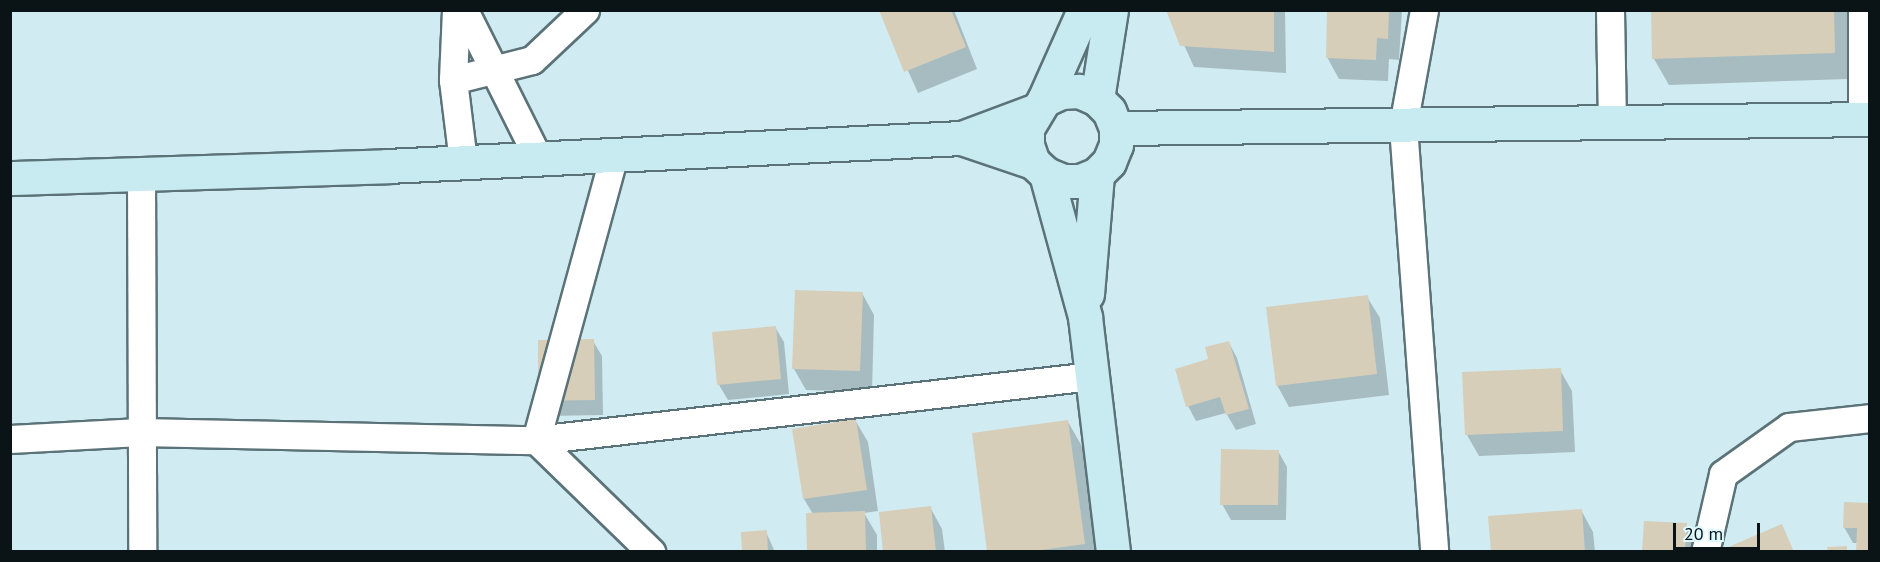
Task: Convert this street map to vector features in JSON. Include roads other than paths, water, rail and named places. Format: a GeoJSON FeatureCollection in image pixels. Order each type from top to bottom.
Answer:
{"type":"FeatureCollection","features":[{"type":"Feature","properties":{"kind":"street"},"geometry":{"type":"LineString","coordinates":[[456,10],[453,80],[463,162]]}},
{"type":"Feature","properties":{"kind":"street"},"geometry":{"type":"LineString","coordinates":[[464,10],[538,158]]}},
{"type":"Feature","properties":{"kind":"street"},"geometry":{"type":"LineString","coordinates":[[453,80],[532,60],[585,10]]}},
{"type":"Feature","properties":{"kind":"street"},"geometry":{"type":"LineString","coordinates":[[1084,10],[1027,128],[1027,145],[1040,168],[1085,317],[1113,552]]}},
{"type":"Feature","properties":{"kind":"street"},"geometry":{"type":"LineString","coordinates":[[1097,99],[1111,10]]}},
{"type":"Feature","properties":{"kind":"street"},"geometry":{"type":"LineString","coordinates":[[1424,10],[1403,126],[1434,552]]}},
{"type":"Feature","properties":{"kind":"street"},"geometry":{"type":"LineString","coordinates":[[1610,10],[1612,123]]}},
{"type":"Feature","properties":{"kind":"street"},"geometry":{"type":"LineString","coordinates":[[1116,128],[1197,129],[1866,119],[1862,10]]}},
{"type":"Feature","properties":{"kind":"street"},"geometry":{"type":"LineString","coordinates":[[10,178],[463,162],[962,138],[1039,106],[1061,92],[1079,92],[1097,99],[1109,111],[1116,128],[1116,145],[1103,168],[1085,317]]}},
{"type":"Feature","properties":{"kind":"street"},"geometry":{"type":"LineString","coordinates":[[962,138],[1040,168],[1063,181],[1080,181],[1103,168],[1197,129]]}},
{"type":"Feature","properties":{"kind":"street"},"geometry":{"type":"LineString","coordinates":[[536,440],[614,155]]}},
{"type":"Feature","properties":{"kind":"street"},"geometry":{"type":"LineString","coordinates":[[141,173],[142,552]]}},
{"type":"Feature","properties":{"kind":"street"},"geometry":{"type":"LineString","coordinates":[[10,440],[140,432],[536,440],[1092,376]]}},
{"type":"Feature","properties":{"kind":"street"},"geometry":{"type":"LineString","coordinates":[[1705,552],[1723,474],[1790,427],[1869,418]]}},
{"type":"Feature","properties":{"kind":"street"},"geometry":{"type":"LineString","coordinates":[[536,440],[651,552]]}}]}
